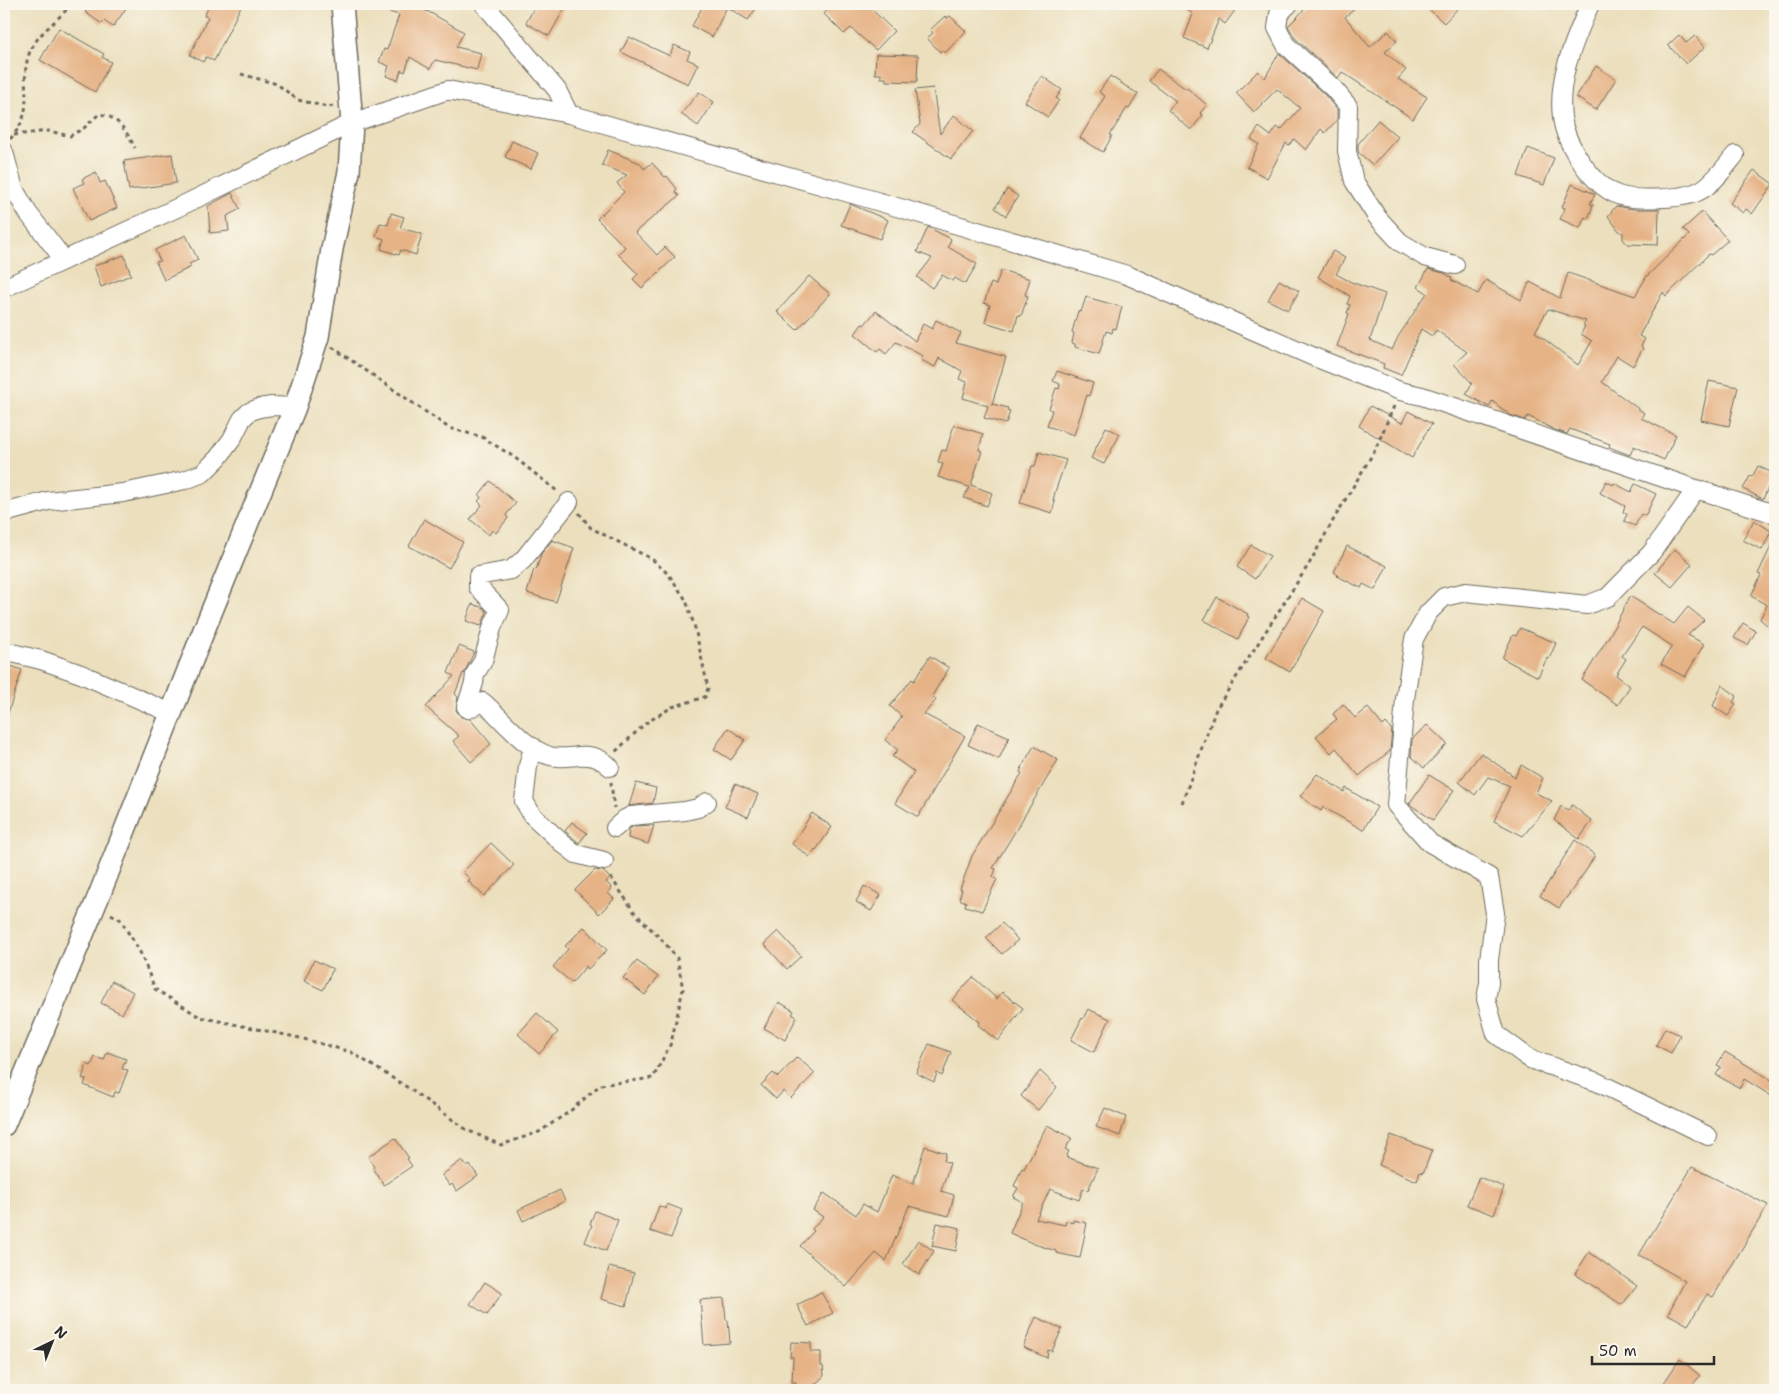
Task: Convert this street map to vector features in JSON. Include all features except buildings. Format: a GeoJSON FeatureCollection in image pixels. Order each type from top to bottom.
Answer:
{"type":"FeatureCollection","features":[{"type":"Feature","properties":{"kind":"street"},"geometry":{"type":"LineString","coordinates":[[7,1111],[95,905],[295,407],[318,337],[332,249],[349,172],[351,113],[342,4]]}},
{"type":"Feature","properties":{"kind":"street"},"geometry":{"type":"LineString","coordinates":[[484,4],[557,90],[569,114]]}},
{"type":"Feature","properties":{"kind":"street"},"geometry":{"type":"LineString","coordinates":[[1289,4],[1279,14],[1277,28],[1286,45],[1332,88],[1348,106],[1347,150],[1354,181],[1377,216],[1400,242],[1425,257],[1454,264]]}},
{"type":"Feature","properties":{"kind":"street"},"geometry":{"type":"LineString","coordinates":[[1590,4],[1567,60],[1562,90],[1562,116],[1566,138],[1578,157],[1599,182],[1618,195],[1635,198],[1657,200],[1698,192],[1720,175],[1735,155]]}},
{"type":"Feature","properties":{"kind":"street"},"geometry":{"type":"LineString","coordinates":[[4,288],[181,206],[351,113],[448,90],[569,114],[1126,275],[1400,391],[1422,396],[1775,514]]}},
{"type":"Feature","properties":{"kind":"street"},"geometry":{"type":"LineString","coordinates":[[6,146],[14,189],[28,213],[64,260]]}},
{"type":"Feature","properties":{"kind":"street"},"geometry":{"type":"LineString","coordinates":[[4,513],[48,501],[123,493],[185,480],[203,473],[218,458],[248,412],[272,406],[295,407]]}},
{"type":"Feature","properties":{"kind":"street"},"geometry":{"type":"LineString","coordinates":[[1696,488],[1652,552],[1608,597],[1587,605],[1466,592],[1444,597],[1428,613],[1414,639],[1405,699],[1396,805],[1430,843],[1489,877],[1495,913],[1486,999],[1496,1034],[1530,1059],[1597,1082],[1708,1136]]}},
{"type":"Feature","properties":{"kind":"street"},"geometry":{"type":"LineString","coordinates":[[569,502],[523,560],[511,570],[478,576],[478,588],[500,610],[492,628],[483,662],[475,674],[473,686],[483,702],[526,743],[550,756],[579,755],[593,757],[604,761],[610,767]]}},
{"type":"Feature","properties":{"kind":"street"},"geometry":{"type":"LineString","coordinates":[[4,656],[8,652],[41,660],[81,674],[171,713]]}},
{"type":"Feature","properties":{"kind":"street"},"geometry":{"type":"LineString","coordinates":[[533,746],[526,774],[524,801],[532,814],[562,844],[576,854],[604,861]]}},
{"type":"Feature","properties":{"kind":"street"},"geometry":{"type":"LineString","coordinates":[[615,828],[630,816],[685,811],[698,808],[707,802]]}},
{"type":"Feature","properties":{"kind":"path"},"geometry":{"type":"LineString","coordinates":[[6,146],[20,126],[26,110],[27,95],[24,74],[34,43],[71,4]]}},
{"type":"Feature","properties":{"kind":"path"},"geometry":{"type":"LineString","coordinates":[[241,74],[277,84],[298,100],[351,113]]}},
{"type":"Feature","properties":{"kind":"path"},"geometry":{"type":"LineString","coordinates":[[14,135],[49,130],[70,136],[84,128],[99,114],[108,115],[118,122],[135,148]]}},
{"type":"Feature","properties":{"kind":"path"},"geometry":{"type":"LineString","coordinates":[[318,337],[449,428],[482,437],[514,457],[569,502],[591,528],[652,559],[669,575],[686,600],[695,628],[708,688],[705,697],[672,707],[646,723],[615,752],[610,767],[615,828]]}},
{"type":"Feature","properties":{"kind":"path"},"geometry":{"type":"LineString","coordinates":[[1182,803],[1216,709],[1309,564],[1335,516],[1375,450],[1400,391]]}},
{"type":"Feature","properties":{"kind":"path"},"geometry":{"type":"LineString","coordinates":[[95,905],[120,919],[140,952],[155,989],[200,1017],[300,1038],[351,1052],[410,1089],[467,1130],[501,1144],[539,1132],[569,1112],[600,1086],[653,1078],[671,1043],[684,989],[677,958],[635,913],[607,871],[604,861]]}}]}
